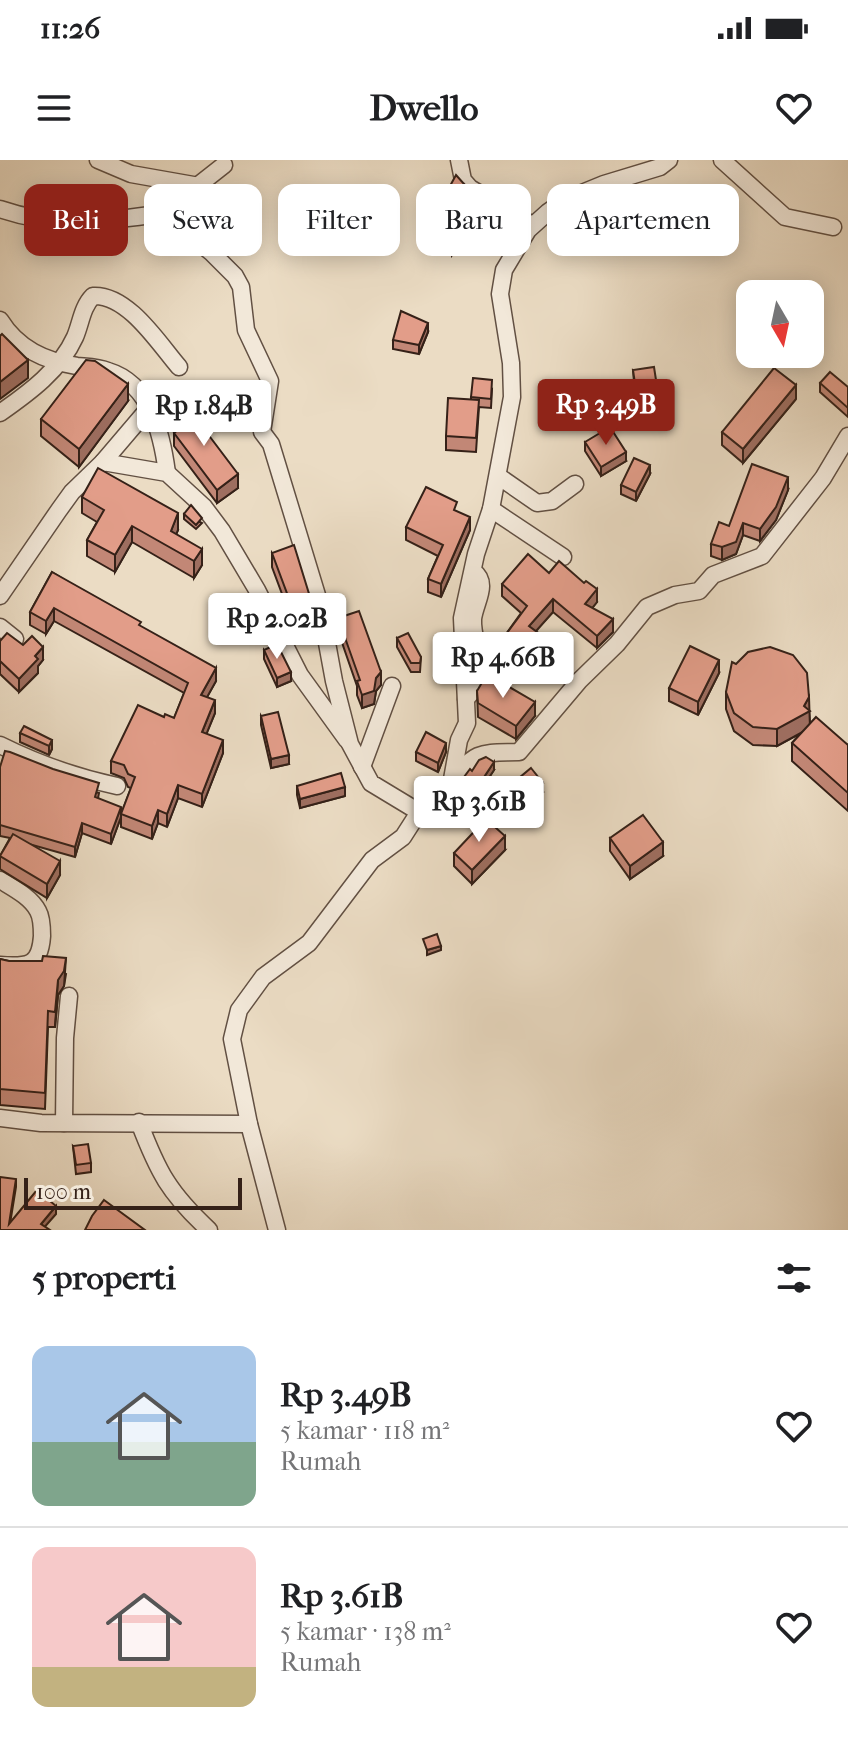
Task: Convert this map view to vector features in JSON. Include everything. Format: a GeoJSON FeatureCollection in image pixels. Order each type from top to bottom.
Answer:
{"type":"FeatureCollection","features":[{"type":"Feature","properties":{"kind":"street"},"geometry":{"type":"LineString","coordinates":[[98,160],[131,174],[188,184]]}},
{"type":"Feature","properties":{"kind":"street"},"geometry":{"type":"LineString","coordinates":[[459,160],[463,180],[470,188],[532,225]]}},
{"type":"Feature","properties":{"kind":"street"},"geometry":{"type":"LineString","coordinates":[[722,160],[785,217],[833,227]]}},
{"type":"Feature","properties":{"kind":"street"},"geometry":{"type":"LineString","coordinates":[[451,785],[459,740],[467,723],[462,618],[476,554],[491,509],[503,436],[510,415],[513,380],[501,283],[511,254],[532,225],[565,200],[663,162]]}},
{"type":"Feature","properties":{"kind":"street"},"geometry":{"type":"LineString","coordinates":[[201,184],[224,165]]}},
{"type":"Feature","properties":{"kind":"street"},"geometry":{"type":"LineString","coordinates":[[0,209],[33,218],[84,223],[144,215]]}},
{"type":"Feature","properties":{"kind":"street"},"geometry":{"type":"LineString","coordinates":[[215,256],[235,276],[241,287],[246,330],[270,381],[262,432],[271,444],[320,605],[350,744]]}},
{"type":"Feature","properties":{"kind":"street"},"geometry":{"type":"LineString","coordinates":[[0,413],[61,364],[76,336],[86,303],[93,296],[101,296],[141,321],[179,367]]}},
{"type":"Feature","properties":{"kind":"street"},"geometry":{"type":"LineString","coordinates":[[0,320],[13,338],[51,362],[97,368],[118,375],[136,390],[149,408],[161,435],[167,473]]}},
{"type":"Feature","properties":{"kind":"street"},"geometry":{"type":"LineString","coordinates":[[0,596],[72,492],[103,462],[149,408]]}},
{"type":"Feature","properties":{"kind":"street"},"geometry":{"type":"LineString","coordinates":[[277,1230],[249,1124],[232,1039],[239,1010],[263,977],[309,943],[372,860],[403,837],[423,806],[451,785],[468,760],[482,754],[519,752],[647,607],[675,595],[699,591],[713,575],[762,556],[823,478],[848,436]]}},
{"type":"Feature","properties":{"kind":"street"},"geometry":{"type":"LineString","coordinates":[[103,462],[167,473],[215,520],[257,590],[300,675],[350,744],[371,783],[419,812]]}},
{"type":"Feature","properties":{"kind":"street"},"geometry":{"type":"LineString","coordinates":[[498,476],[537,503],[552,501],[575,484]]}},
{"type":"Feature","properties":{"kind":"street"},"geometry":{"type":"LineString","coordinates":[[491,509],[563,557]]}},
{"type":"Feature","properties":{"kind":"street"},"geometry":{"type":"LineString","coordinates":[[0,627],[15,639]]}},
{"type":"Feature","properties":{"kind":"street"},"geometry":{"type":"LineString","coordinates":[[362,767],[392,686]]}},
{"type":"Feature","properties":{"kind":"street"},"geometry":{"type":"LineString","coordinates":[[0,745],[34,763],[117,786]]}},
{"type":"Feature","properties":{"kind":"street"},"geometry":{"type":"LineString","coordinates":[[0,880],[32,904],[38,912],[42,931],[40,953],[34,962],[0,965]]}},
{"type":"Feature","properties":{"kind":"street"},"geometry":{"type":"LineString","coordinates":[[64,1123],[69,996]]}},
{"type":"Feature","properties":{"kind":"street"},"geometry":{"type":"LineString","coordinates":[[0,1118],[64,1123],[249,1124]]}},
{"type":"Feature","properties":{"kind":"street"},"geometry":{"type":"LineString","coordinates":[[139,1122],[167,1187],[209,1230]]}},
{"type":"Feature","properties":{"kind":"building"},"geometry":{"type":"Polygon","coordinates":[[[456,175],[464,184],[451,184],[456,175]]]}},
{"type":"Feature","properties":{"kind":"building"},"geometry":{"type":"Polygon","coordinates":[[[401,311],[428,323],[419,345],[393,340],[401,311]]]}},
{"type":"Feature","properties":{"kind":"building"},"geometry":{"type":"Polygon","coordinates":[[[2,334],[28,360],[0,382],[0,336],[2,334]]]}},
{"type":"Feature","properties":{"kind":"building"},"geometry":{"type":"Polygon","coordinates":[[[86,360],[95,361],[128,384],[79,449],[41,419],[86,360]]]}},
{"type":"Feature","properties":{"kind":"building"},"geometry":{"type":"Polygon","coordinates":[[[654,367],[656,380],[635,384],[633,370],[654,367]]]}},
{"type":"Feature","properties":{"kind":"building"},"geometry":{"type":"Polygon","coordinates":[[[774,368],[796,385],[743,449],[722,432],[774,368]]]}},
{"type":"Feature","properties":{"kind":"building"},"geometry":{"type":"Polygon","coordinates":[[[830,372],[848,387],[848,408],[820,383],[830,372]]]}},
{"type":"Feature","properties":{"kind":"building"},"geometry":{"type":"Polygon","coordinates":[[[473,378],[492,380],[491,399],[471,397],[473,378]]]}},
{"type":"Feature","properties":{"kind":"building"},"geometry":{"type":"Polygon","coordinates":[[[448,398],[479,400],[476,438],[446,436],[448,398]]]}},
{"type":"Feature","properties":{"kind":"building"},"geometry":{"type":"Polygon","coordinates":[[[194,403],[207,420],[201,425],[238,474],[217,490],[174,433],[187,423],[180,413],[194,403]]]}},
{"type":"Feature","properties":{"kind":"building"},"geometry":{"type":"Polygon","coordinates":[[[610,427],[626,452],[601,467],[585,442],[610,427]]]}},
{"type":"Feature","properties":{"kind":"building"},"geometry":{"type":"Polygon","coordinates":[[[634,458],[650,465],[636,492],[621,485],[634,458]]]}},
{"type":"Feature","properties":{"kind":"building"},"geometry":{"type":"Polygon","coordinates":[[[752,464],[788,477],[776,507],[760,529],[743,523],[736,542],[722,547],[711,544],[719,522],[729,526],[752,464]]]}},
{"type":"Feature","properties":{"kind":"building"},"geometry":{"type":"Polygon","coordinates":[[[98,468],[178,513],[171,531],[202,549],[194,561],[132,526],[115,555],[87,540],[104,510],[82,497],[98,468]]]}},
{"type":"Feature","properties":{"kind":"building"},"geometry":{"type":"Polygon","coordinates":[[[426,487],[457,502],[454,510],[470,517],[441,584],[428,579],[443,545],[406,527],[426,487]]]}},
{"type":"Feature","properties":{"kind":"building"},"geometry":{"type":"Polygon","coordinates":[[[191,505],[202,518],[196,525],[184,514],[191,505]]]}},
{"type":"Feature","properties":{"kind":"building"},"geometry":{"type":"Polygon","coordinates":[[[294,545],[310,597],[291,604],[272,553],[294,545]]]}},
{"type":"Feature","properties":{"kind":"building"},"geometry":{"type":"Polygon","coordinates":[[[528,554],[549,573],[559,561],[584,583],[586,581],[597,589],[585,604],[613,619],[597,636],[553,599],[529,626],[556,646],[549,656],[542,651],[536,659],[528,654],[525,658],[501,641],[527,606],[502,584],[528,554]]]}},
{"type":"Feature","properties":{"kind":"building"},"geometry":{"type":"Polygon","coordinates":[[[52,572],[216,668],[201,695],[215,700],[202,732],[223,740],[202,794],[178,785],[167,814],[158,810],[152,826],[121,814],[135,777],[128,774],[124,765],[111,761],[138,705],[164,717],[165,714],[174,718],[188,683],[54,608],[46,621],[30,612],[52,572]]]}},
{"type":"Feature","properties":{"kind":"building"},"geometry":{"type":"Polygon","coordinates":[[[359,611],[381,672],[376,678],[374,691],[362,695],[357,681],[360,680],[338,618],[359,611]]]}},
{"type":"Feature","properties":{"kind":"building"},"geometry":{"type":"Polygon","coordinates":[[[7,633],[23,645],[32,636],[43,647],[35,656],[38,659],[19,679],[0,661],[0,641],[7,633]]]}},
{"type":"Feature","properties":{"kind":"building"},"geometry":{"type":"Polygon","coordinates":[[[408,633],[421,657],[420,663],[411,663],[397,638],[408,633]]]}},
{"type":"Feature","properties":{"kind":"building"},"geometry":{"type":"Polygon","coordinates":[[[277,644],[291,672],[277,678],[264,650],[277,644]]]}},
{"type":"Feature","properties":{"kind":"building"},"geometry":{"type":"Polygon","coordinates":[[[690,646],[719,660],[698,702],[669,688],[690,646]]]}},
{"type":"Feature","properties":{"kind":"building"},"geometry":{"type":"Polygon","coordinates":[[[770,647],[793,655],[807,673],[809,697],[804,706],[810,711],[777,729],[753,727],[734,713],[726,692],[732,662],[736,664],[748,652],[770,647]]]}},
{"type":"Feature","properties":{"kind":"building"},"geometry":{"type":"Polygon","coordinates":[[[487,674],[535,702],[516,726],[478,703],[477,691],[487,674]]]}},
{"type":"Feature","properties":{"kind":"building"},"geometry":{"type":"Polygon","coordinates":[[[278,712],[289,755],[271,759],[261,716],[278,712]]]}},
{"type":"Feature","properties":{"kind":"building"},"geometry":{"type":"Polygon","coordinates":[[[816,717],[848,745],[848,793],[792,743],[816,717]]]}},
{"type":"Feature","properties":{"kind":"building"},"geometry":{"type":"Polygon","coordinates":[[[24,726],[52,740],[49,746],[20,733],[24,726]]]}},
{"type":"Feature","properties":{"kind":"building"},"geometry":{"type":"Polygon","coordinates":[[[426,732],[446,743],[438,763],[416,752],[426,732]]]}},
{"type":"Feature","properties":{"kind":"building"},"geometry":{"type":"Polygon","coordinates":[[[5,751],[99,783],[95,797],[121,807],[111,834],[82,823],[75,847],[0,825],[0,767],[5,751]]]}},
{"type":"Feature","properties":{"kind":"building"},"geometry":{"type":"Polygon","coordinates":[[[486,757],[494,762],[461,812],[444,796],[458,785],[470,769],[472,771],[479,760],[486,757]]]}},
{"type":"Feature","properties":{"kind":"building"},"geometry":{"type":"Polygon","coordinates":[[[531,768],[543,783],[530,792],[519,778],[531,768]]]}},
{"type":"Feature","properties":{"kind":"building"},"geometry":{"type":"Polygon","coordinates":[[[341,773],[345,787],[300,799],[297,786],[341,773]]]}},
{"type":"Feature","properties":{"kind":"building"},"geometry":{"type":"Polygon","coordinates":[[[643,815],[663,842],[630,866],[610,838],[643,815]]]}},
{"type":"Feature","properties":{"kind":"building"},"geometry":{"type":"Polygon","coordinates":[[[486,819],[505,836],[472,870],[454,853],[486,819]]]}},
{"type":"Feature","properties":{"kind":"building"},"geometry":{"type":"Polygon","coordinates":[[[13,834],[60,861],[47,884],[0,856],[13,834]]]}},
{"type":"Feature","properties":{"kind":"building"},"geometry":{"type":"Polygon","coordinates":[[[437,934],[441,946],[427,950],[423,939],[437,934]]]}},
{"type":"Feature","properties":{"kind":"building"},"geometry":{"type":"Polygon","coordinates":[[[43,956],[66,958],[64,971],[58,980],[55,1012],[48,1011],[45,1093],[0,1089],[0,959],[42,961],[43,956]]]}},
{"type":"Feature","properties":{"kind":"building"},"geometry":{"type":"Polygon","coordinates":[[[88,1144],[91,1163],[76,1165],[73,1146],[88,1144]]]}},
{"type":"Feature","properties":{"kind":"building"},"geometry":{"type":"Polygon","coordinates":[[[0,1177],[16,1179],[9,1224],[37,1190],[56,1206],[41,1224],[50,1230],[0,1230],[0,1177]]]}},
{"type":"Feature","properties":{"kind":"building"},"geometry":{"type":"Polygon","coordinates":[[[104,1200],[145,1230],[85,1230],[104,1200]]]}}]}
